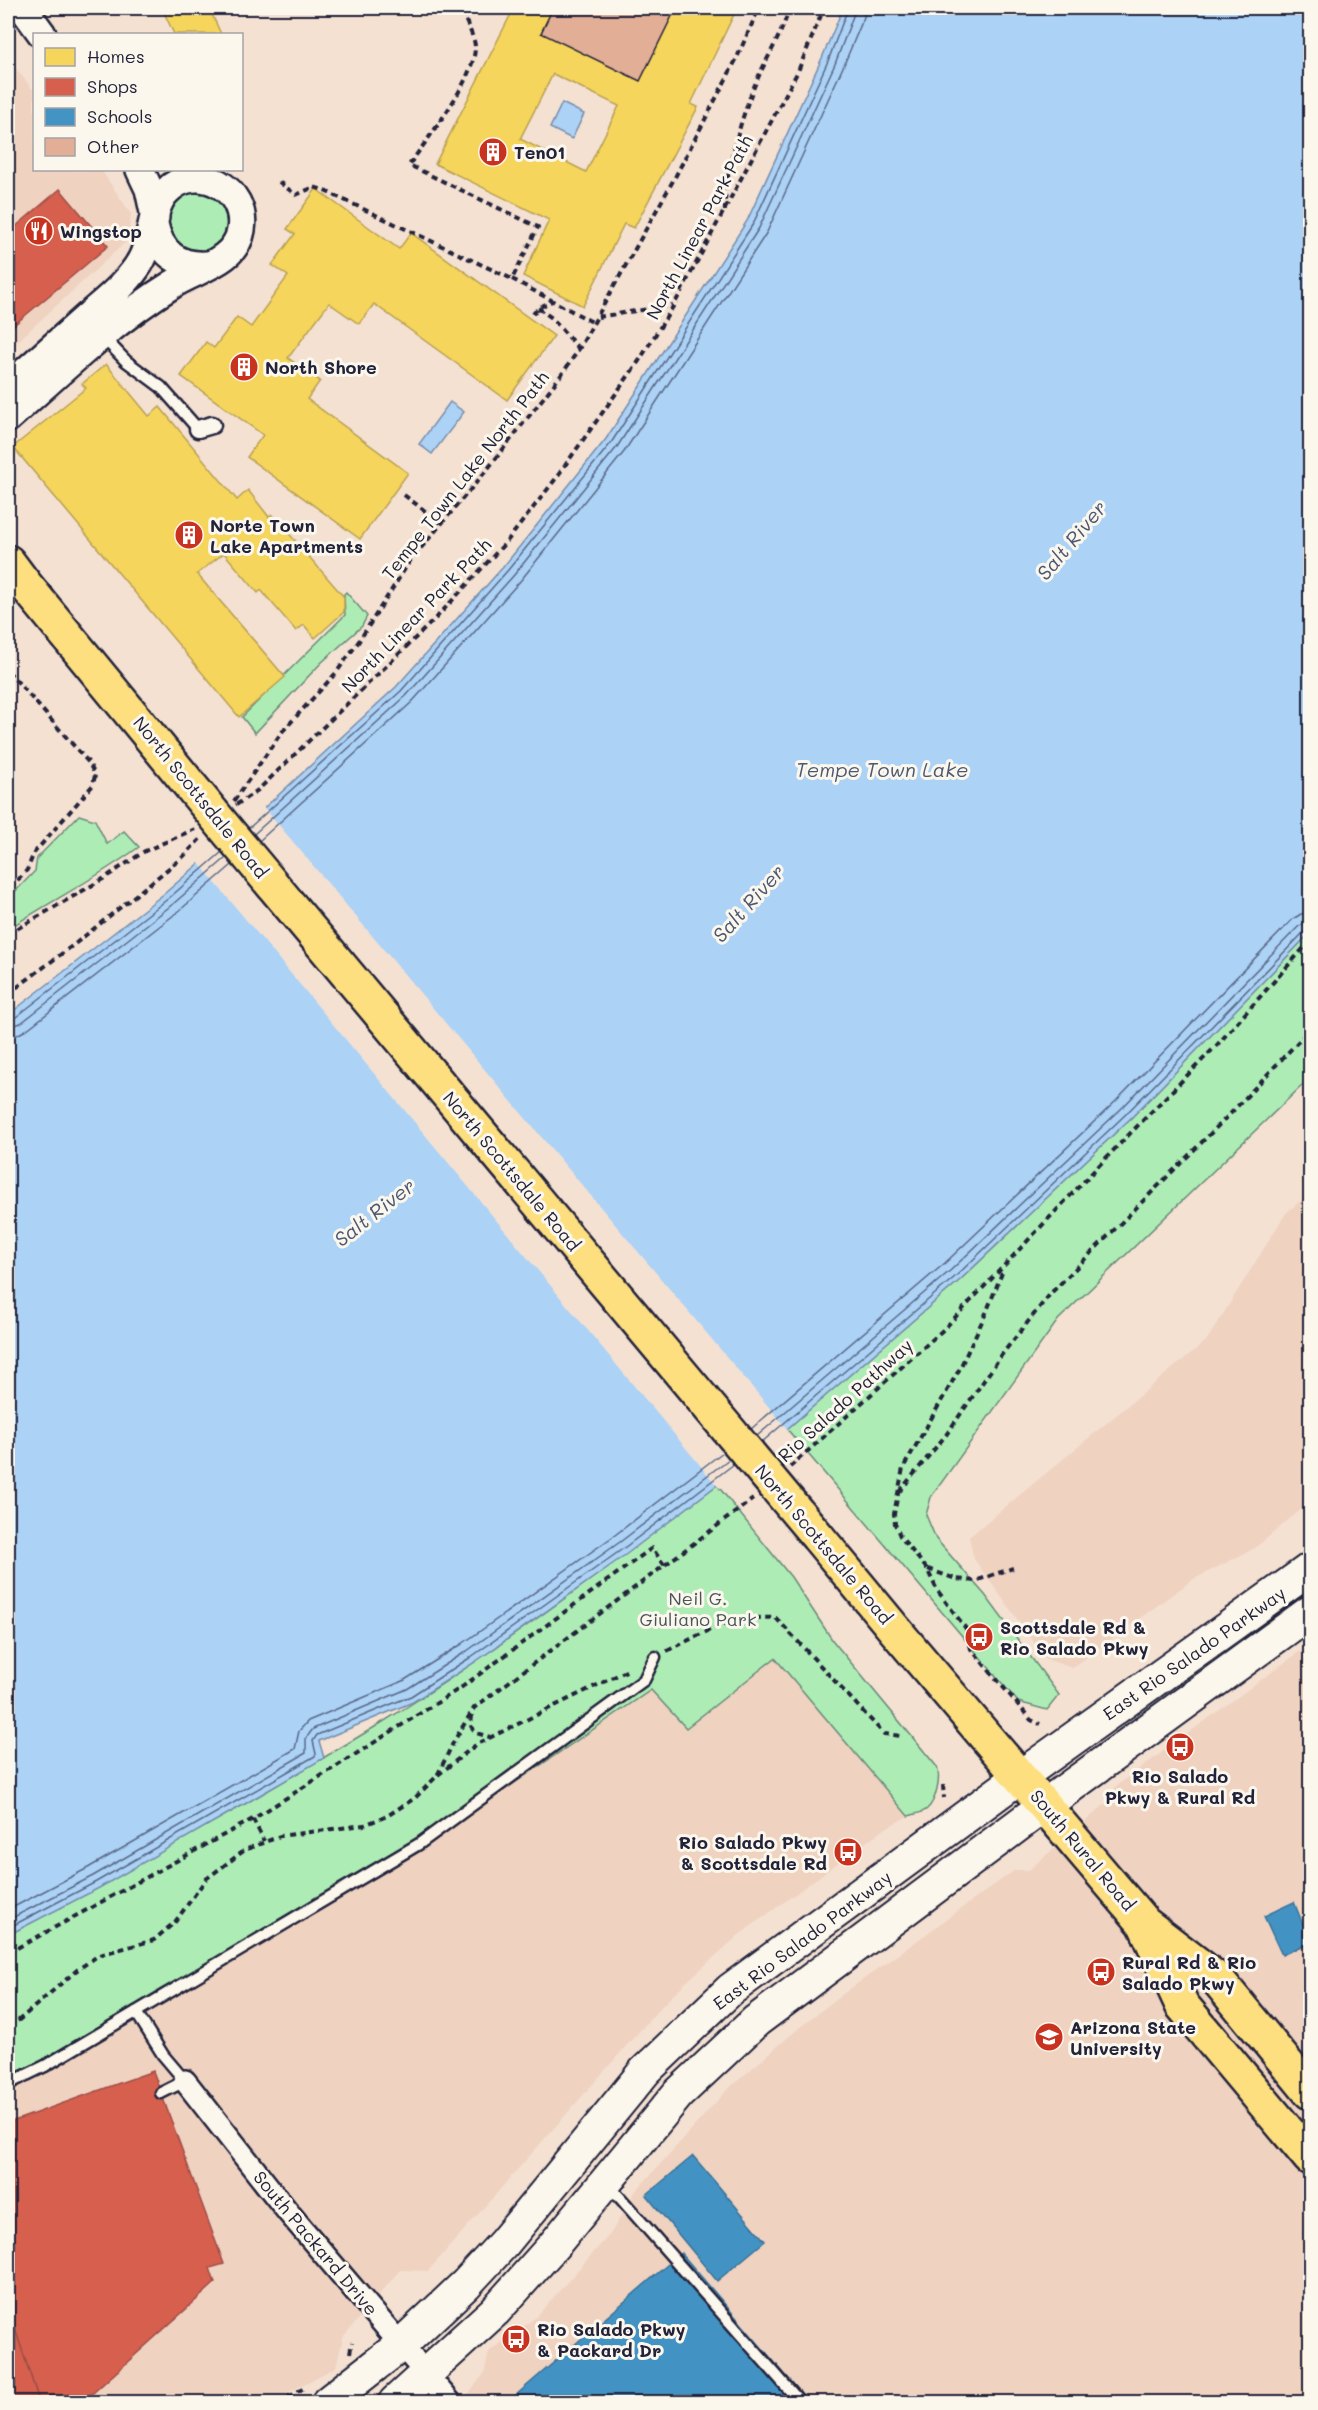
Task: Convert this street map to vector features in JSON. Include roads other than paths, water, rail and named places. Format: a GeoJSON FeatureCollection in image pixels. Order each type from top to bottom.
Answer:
{"type":"FeatureCollection","features":[{"type":"Feature","properties":{"kind":"main road","name":"North Scottsdale Road"},"geometry":{"type":"LineString","coordinates":[[15,572],[902,1639],[1021,1776]]}},
{"type":"Feature","properties":{"kind":"main road","name":"East Rio Salado Parkway"},"geometry":{"type":"LineString","coordinates":[[328,2403],[401,2345],[466,2284],[504,2243],[645,2071],[730,1990],[1021,1776],[1311,1569]]}},
{"type":"Feature","properties":{"kind":"main road","name":"East Rio Salado Parkway"},"geometry":{"type":"LineString","coordinates":[[395,2403],[495,2311],[554,2245],[678,2094],[756,2021],[1045,1804],[1311,1612]]}},
{"type":"Feature","properties":{"kind":"main road","name":"South Rural Road"},"geometry":{"type":"LineString","coordinates":[[1021,1776],[1144,1923],[1216,1979],[1311,2092]]}},
{"type":"Feature","properties":{"kind":"main road","name":"South Rural Road"},"geometry":{"type":"LineString","coordinates":[[1144,1923],[1182,2005],[1311,2158]]}},
{"type":"Feature","properties":{"kind":"street"},"geometry":{"type":"LineString","coordinates":[[23,8],[41,33]]}},
{"type":"Feature","properties":{"kind":"street"},"geometry":{"type":"LineString","coordinates":[[140,171],[149,189],[160,242],[171,257],[182,263],[195,266],[207,265]]}},
{"type":"Feature","properties":{"kind":"street"},"geometry":{"type":"LineString","coordinates":[[8,387],[124,283],[145,255],[158,204],[166,192],[185,174],[206,178],[232,193],[240,206],[243,221],[240,236],[233,249],[221,260],[176,281],[134,308],[8,418]]}},
{"type":"Feature","properties":{"kind":"street","name":"South Packard Drive"},"geometry":{"type":"LineString","coordinates":[[185,2081],[288,2212],[450,2403]]}},
{"type":"Feature","properties":{"kind":"lane"},"geometry":{"type":"LineString","coordinates":[[101,336],[126,361],[161,387],[205,427]]}},
{"type":"Feature","properties":{"kind":"lane"},"geometry":{"type":"LineString","coordinates":[[8,2084],[45,2066],[419,1844],[644,1680],[655,1657]]}},
{"type":"Feature","properties":{"kind":"lane"},"geometry":{"type":"LineString","coordinates":[[136,2012],[163,2055],[185,2081],[161,2093]]}},
{"type":"Feature","properties":{"kind":"lane"},"geometry":{"type":"LineString","coordinates":[[606,2182],[800,2403]]}},
{"type":"Feature","properties":{"kind":"water","name":"Tempe Town Lake"},"geometry":{"type":"Polygon","coordinates":[[[843,8],[1310,8],[1310,933],[1132,1117],[960,1280],[787,1429],[717,1485],[628,1553],[475,1662],[413,1702],[319,1741],[324,1758],[99,1888],[8,1935],[8,1015],[165,893],[273,800],[396,687],[504,566],[606,439],[747,221],[843,8]]]}},
{"type":"Feature","properties":{"kind":"water"},"geometry":{"type":"Polygon","coordinates":[[[562,103],[584,114],[572,139],[550,128],[562,103]]]}},
{"type":"Feature","properties":{"kind":"water"},"geometry":{"type":"Polygon","coordinates":[[[450,402],[464,412],[432,454],[419,444],[450,402]]]}},
{"type":"Feature","properties":{"kind":"place","name":"Ten01"},"geometry":{"type":"Point","coordinates":[493,152]}},
{"type":"Feature","properties":{"kind":"place","name":"Wingstop"},"geometry":{"type":"Point","coordinates":[39,231]}},
{"type":"Feature","properties":{"kind":"place","name":"North Shore"},"geometry":{"type":"Point","coordinates":[244,367]}},
{"type":"Feature","properties":{"kind":"place","name":"Norte Town Lake Apartments"},"geometry":{"type":"Point","coordinates":[189,535]}},
{"type":"Feature","properties":{"kind":"place","name":"Scottsdale Rd & Rio Salado Pkwy"},"geometry":{"type":"Point","coordinates":[979,1637]}},
{"type":"Feature","properties":{"kind":"place","name":"Rio Salado Pkwy & Rural Rd"},"geometry":{"type":"Point","coordinates":[1180,1747]}},
{"type":"Feature","properties":{"kind":"place","name":"Rio Salado Pkwy & Scottsdale Rd"},"geometry":{"type":"Point","coordinates":[848,1852]}},
{"type":"Feature","properties":{"kind":"place","name":"Rural Rd & Rio Salado Pkwy"},"geometry":{"type":"Point","coordinates":[1101,1972]}},
{"type":"Feature","properties":{"kind":"place","name":"Arizona State University"},"geometry":{"type":"Point","coordinates":[1049,2037]}},
{"type":"Feature","properties":{"kind":"place","name":"Rio Salado Pkwy & Packard Dr"},"geometry":{"type":"Point","coordinates":[516,2339]}},
{"type":"Feature","properties":{"kind":"water label","name":"Salt River"},"geometry":{"type":"Point","coordinates":[1071,540]}},
{"type":"Feature","properties":{"kind":"water label","name":"Salt River"},"geometry":{"type":"Point","coordinates":[748,903]}},
{"type":"Feature","properties":{"kind":"water label","name":"Salt River"},"geometry":{"type":"Point","coordinates":[374,1212]}},
{"type":"Feature","properties":{"kind":"park label","name":"Neil G. Giuliano Park"},"geometry":{"type":"Point","coordinates":[698,1608]}}]}
